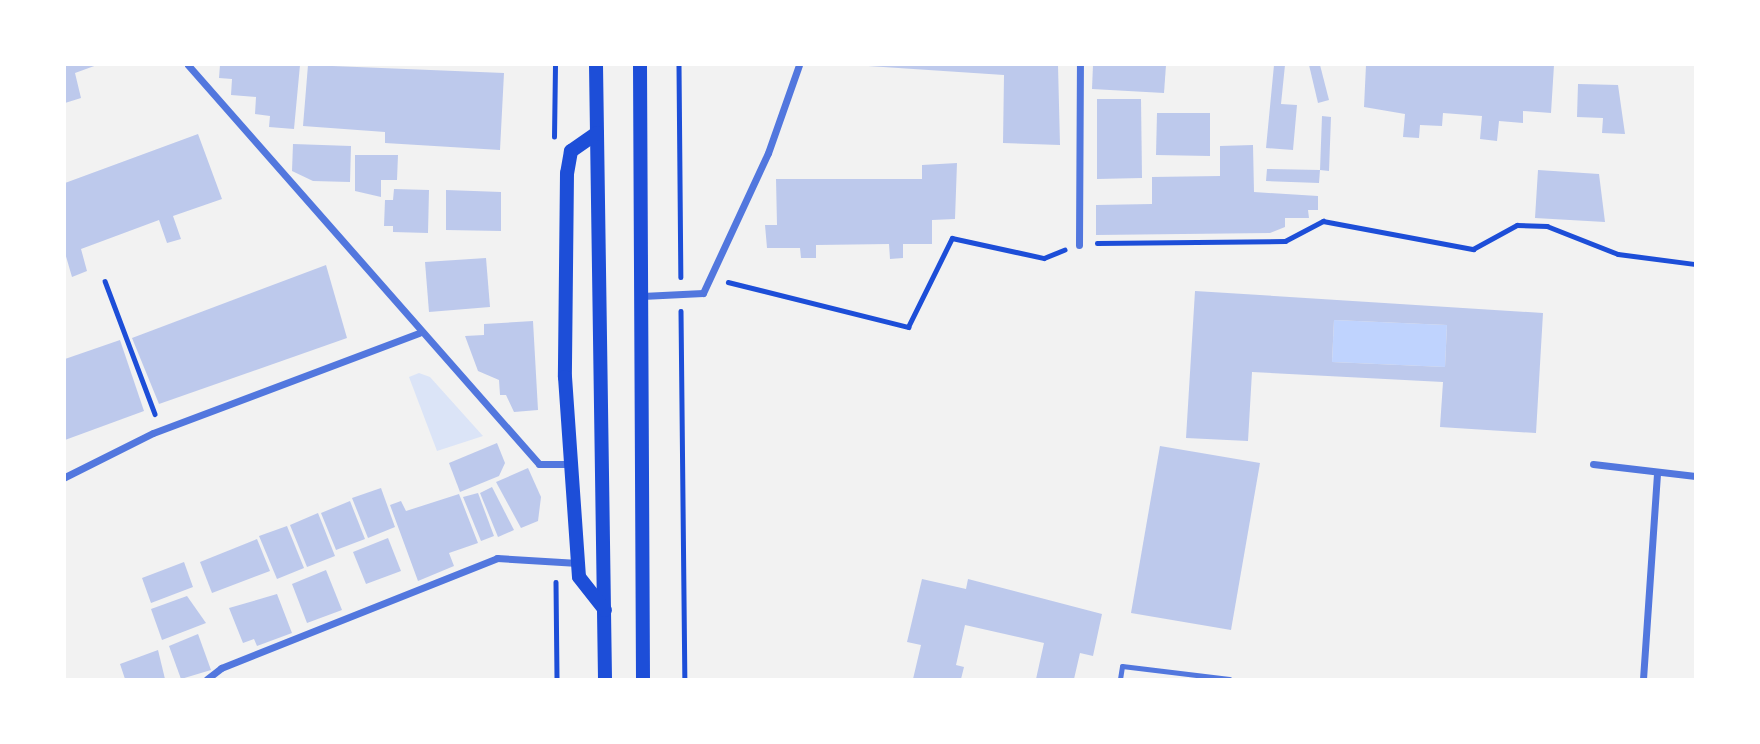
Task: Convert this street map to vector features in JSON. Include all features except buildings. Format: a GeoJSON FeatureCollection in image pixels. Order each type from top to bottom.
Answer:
{"type":"FeatureCollection","features":[{"type":"Feature","properties":{"kind":"main road"},"geometry":{"type":"LineString","coordinates":[[596,65],[605,679]]}},
{"type":"Feature","properties":{"kind":"main road"},"geometry":{"type":"LineString","coordinates":[[640,65],[643,679]]}},
{"type":"Feature","properties":{"kind":"main road"},"geometry":{"type":"LineString","coordinates":[[597,133],[570,151],[567,173],[565,377],[579,564],[584,590],[605,610]]}},
{"type":"Feature","properties":{"kind":"street"},"geometry":{"type":"LineString","coordinates":[[188,65],[419,333],[539,464],[572,464]]}},
{"type":"Feature","properties":{"kind":"street"},"geometry":{"type":"LineString","coordinates":[[641,296],[703,293],[768,153],[799,65]]}},
{"type":"Feature","properties":{"kind":"street"},"geometry":{"type":"LineString","coordinates":[[1079,245],[1080,65]]}},
{"type":"Feature","properties":{"kind":"street"},"geometry":{"type":"LineString","coordinates":[[65,477],[161,430],[419,333]]}},
{"type":"Feature","properties":{"kind":"street"},"geometry":{"type":"LineString","coordinates":[[1593,464],[1657,474],[1695,476]]}},
{"type":"Feature","properties":{"kind":"street"},"geometry":{"type":"LineString","coordinates":[[1643,679],[1657,474]]}},
{"type":"Feature","properties":{"kind":"street"},"geometry":{"type":"LineString","coordinates":[[207,679],[221,668],[496,558],[579,564]]}},
{"type":"Feature","properties":{"kind":"lane"},"geometry":{"type":"LineString","coordinates":[[1121,679],[1122,666],[1229,679]]}},
{"type":"Feature","properties":{"kind":"path"},"geometry":{"type":"LineString","coordinates":[[679,65],[685,679]]}},
{"type":"Feature","properties":{"kind":"path"},"geometry":{"type":"LineString","coordinates":[[710,277],[908,327],[953,238],[1044,258],[1079,245],[1285,241],[1323,221],[1473,249],[1517,225],[1547,226],[1618,254],[1695,264]]}},
{"type":"Feature","properties":{"kind":"path"},"geometry":{"type":"LineString","coordinates":[[105,281],[161,430]]}},
{"type":"Feature","properties":{"kind":"shaded area"},"geometry":{"type":"Polygon","coordinates":[[[419,373],[430,377],[483,436],[437,451],[409,377],[419,373]]]}},
{"type":"Feature","properties":{"kind":"water"},"geometry":{"type":"Polygon","coordinates":[[[1334,320],[1447,325],[1445,367],[1332,362],[1334,320]]]}}]}
